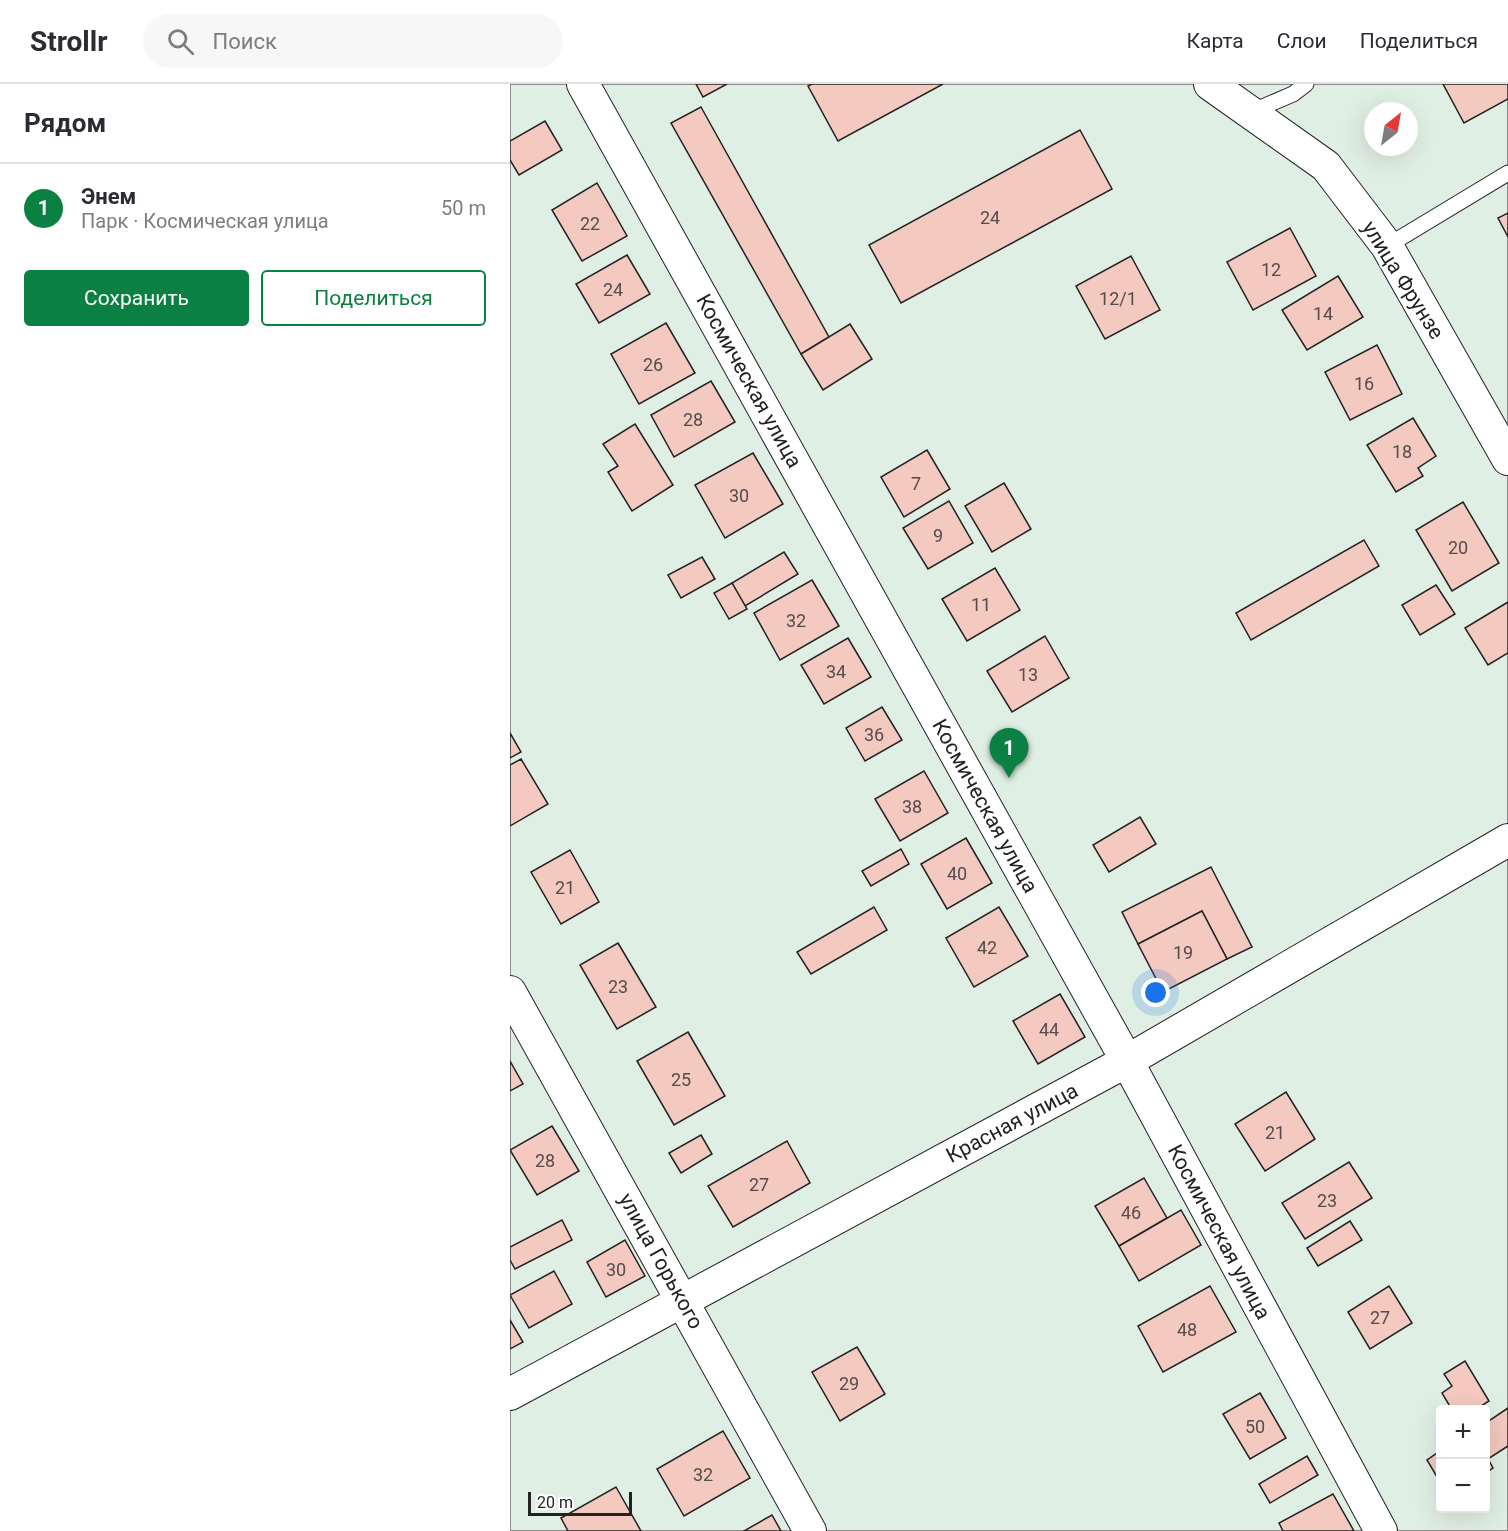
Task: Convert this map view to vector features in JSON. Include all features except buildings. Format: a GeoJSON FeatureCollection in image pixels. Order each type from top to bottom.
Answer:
{"type":"FeatureCollection","features":[{"type":"Feature","properties":{"kind":"street","name":"Космическая улица"},"geometry":{"type":"LineString","coordinates":[[583,84],[1127,1061],[1382,1531]]}},
{"type":"Feature","properties":{"kind":"street","name":"улица Фрунзе"},"geometry":{"type":"LineString","coordinates":[[1210,84],[1326,166],[1387,246],[1508,459]]}},
{"type":"Feature","properties":{"kind":"street","name":"Красная улица"},"geometry":{"type":"LineString","coordinates":[[510,1394],[1127,1061],[1508,840]]}},
{"type":"Feature","properties":{"kind":"street","name":"улица Горького"},"geometry":{"type":"LineString","coordinates":[[510,992],[810,1531]]}},
{"type":"Feature","properties":{"kind":"lane"},"geometry":{"type":"LineString","coordinates":[[1251,112],[1293,94],[1306,84]]}},
{"type":"Feature","properties":{"kind":"lane"},"geometry":{"type":"LineString","coordinates":[[1387,246],[1508,173]]}},
{"type":"Feature","properties":{"kind":"green space"},"geometry":{"type":"Polygon","coordinates":[[[510,84],[1508,84],[1508,1531],[510,1531],[510,84]]]}},
{"type":"Feature","properties":{"kind":"place","name":"Энем"},"geometry":{"type":"Point","coordinates":[1009,778]}}]}
